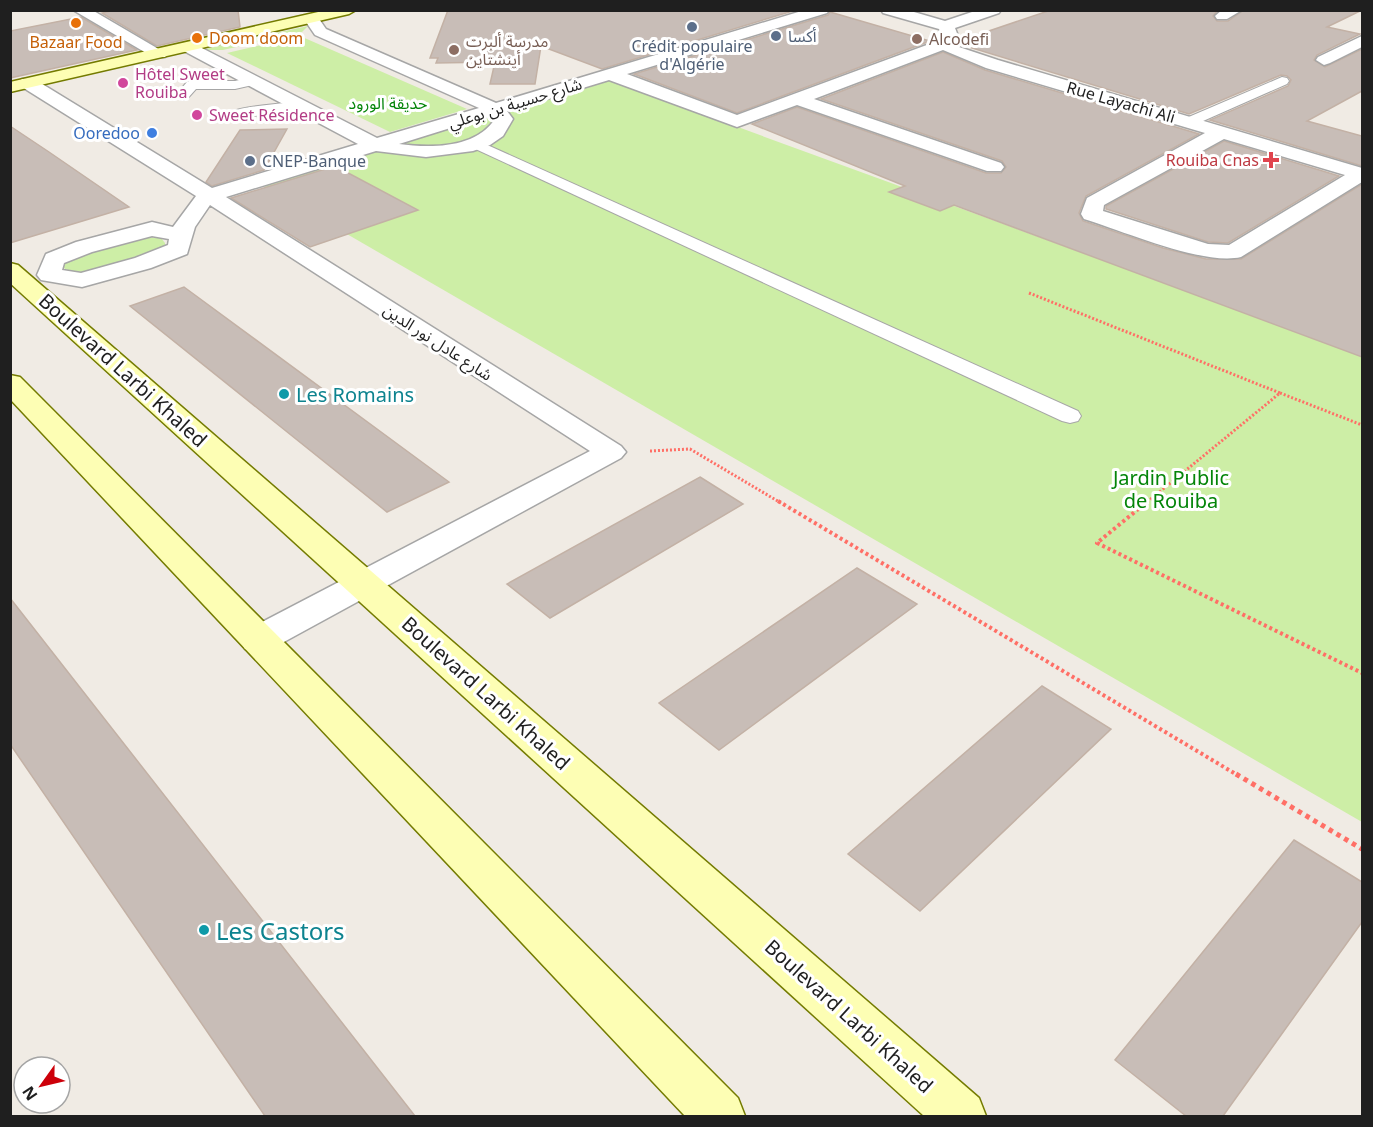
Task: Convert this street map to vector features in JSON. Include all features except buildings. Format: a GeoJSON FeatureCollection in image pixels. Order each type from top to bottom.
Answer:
{"type":"FeatureCollection","features":[{"type":"Feature","properties":{"kind":"main road"},"geometry":{"type":"LineString","coordinates":[[19,85],[349,10]]}},
{"type":"Feature","properties":{"kind":"main road","name":"Boulevard Larbi Khaled"},"geometry":{"type":"LineString","coordinates":[[23,278],[961,1116]]}},
{"type":"Feature","properties":{"kind":"main road"},"geometry":{"type":"LineString","coordinates":[[10,383],[720,1116]]}},
{"type":"Feature","properties":{"kind":"street"},"geometry":{"type":"LineString","coordinates":[[80,10],[159,54]]}},
{"type":"Feature","properties":{"kind":"street","name":"شارع حسيبة بن بوعلي"},"geometry":{"type":"LineString","coordinates":[[209,195],[822,10]]}},
{"type":"Feature","properties":{"kind":"street"},"geometry":{"type":"LineString","coordinates":[[888,10],[949,34]]}},
{"type":"Feature","properties":{"kind":"street"},"geometry":{"type":"LineString","coordinates":[[610,74],[737,121],[949,34],[994,10]]}},
{"type":"Feature","properties":{"kind":"street"},"geometry":{"type":"LineString","coordinates":[[188,47],[375,145],[428,152],[455,149],[493,136],[501,128],[504,118],[496,108],[320,32],[321,15]]}},
{"type":"Feature","properties":{"kind":"street","name":"Rue Layachi Ali"},"geometry":{"type":"LineString","coordinates":[[949,34],[950,49],[992,64],[1362,174]]}},
{"type":"Feature","properties":{"kind":"street"},"geometry":{"type":"LineString","coordinates":[[1324,60],[1362,41]]}},
{"type":"Feature","properties":{"kind":"street","name":"شارع عادل نور الدين"},"geometry":{"type":"LineString","coordinates":[[19,85],[209,195],[611,452]]}},
{"type":"Feature","properties":{"kind":"street"},"geometry":{"type":"LineString","coordinates":[[795,98],[994,166]]}},
{"type":"Feature","properties":{"kind":"street"},"geometry":{"type":"LineString","coordinates":[[1222,132],[1094,202],[1092,214],[1206,251],[1233,252],[1362,174]]}},
{"type":"Feature","properties":{"kind":"street"},"geometry":{"type":"LineString","coordinates":[[23,278],[82,280],[112,273],[179,249],[179,235],[201,201],[209,195]]}},
{"type":"Feature","properties":{"kind":"street"},"geometry":{"type":"LineString","coordinates":[[23,278],[54,259],[84,247],[152,229],[179,235]]}},
{"type":"Feature","properties":{"kind":"street"},"geometry":{"type":"LineString","coordinates":[[258,640],[611,452]]}},
{"type":"Feature","properties":{"kind":"lane"},"geometry":{"type":"LineString","coordinates":[[182,96],[192,85],[235,85],[252,81]]}},
{"type":"Feature","properties":{"kind":"lane"},"geometry":{"type":"LineString","coordinates":[[1189,122],[1282,81]]}},
{"type":"Feature","properties":{"kind":"lane"},"geometry":{"type":"LineString","coordinates":[[239,112],[285,109],[300,105]]}},
{"type":"Feature","properties":{"kind":"lane"},"geometry":{"type":"LineString","coordinates":[[474,143],[1070,416]]}},
{"type":"Feature","properties":{"kind":"path"},"geometry":{"type":"LineString","coordinates":[[1029,293],[1362,425]]}},
{"type":"Feature","properties":{"kind":"path"},"geometry":{"type":"LineString","coordinates":[[1280,393],[1097,543],[1362,673]]}},
{"type":"Feature","properties":{"kind":"path"},"geometry":{"type":"LineString","coordinates":[[611,452],[690,449],[1362,849]]}},
{"type":"Feature","properties":{"kind":"green space"},"geometry":{"type":"Polygon","coordinates":[[[308,26],[302,32],[223,50],[201,50],[308,26]]]}},
{"type":"Feature","properties":{"kind":"green space","name":"حديقة الورود"},"geometry":{"type":"Polygon","coordinates":[[[300,36],[467,109],[390,132],[227,53],[300,36]]]}},
{"type":"Feature","properties":{"kind":"green space","name":"Jardin Public de Rouiba"},"geometry":{"type":"Polygon","coordinates":[[[609,80],[1362,355],[1362,822],[264,186],[609,80]]]}},
{"type":"Feature","properties":{"kind":"green space"},"geometry":{"type":"Polygon","coordinates":[[[141,237],[161,238],[165,247],[159,252],[82,274],[65,269],[63,266],[69,259],[141,237]]]}},
{"type":"Feature","properties":{"kind":"place","name":"Bazaar Food"},"geometry":{"type":"Point","coordinates":[76,23]}},
{"type":"Feature","properties":{"kind":"place","name":"Crédit populaire d'Algérie"},"geometry":{"type":"Point","coordinates":[692,27]}},
{"type":"Feature","properties":{"kind":"place","name":"أكسا"},"geometry":{"type":"Point","coordinates":[776,36]}},
{"type":"Feature","properties":{"kind":"place","name":"Doom doom"},"geometry":{"type":"Point","coordinates":[197,38]}},
{"type":"Feature","properties":{"kind":"place","name":"Alcodefi"},"geometry":{"type":"Point","coordinates":[917,39]}},
{"type":"Feature","properties":{"kind":"place","name":"مدرسة ألبرت أينشتاين"},"geometry":{"type":"Point","coordinates":[454,50]}},
{"type":"Feature","properties":{"kind":"place","name":"Hôtel Sweet Rouiba"},"geometry":{"type":"Point","coordinates":[123,83]}},
{"type":"Feature","properties":{"kind":"place","name":"Sweet Résidence"},"geometry":{"type":"Point","coordinates":[197,115]}},
{"type":"Feature","properties":{"kind":"place","name":"Ooredoo"},"geometry":{"type":"Point","coordinates":[152,133]}},
{"type":"Feature","properties":{"kind":"place","name":"Rouiba Cnas"},"geometry":{"type":"Point","coordinates":[1271,160]}},
{"type":"Feature","properties":{"kind":"place","name":"CNEP-Banque"},"geometry":{"type":"Point","coordinates":[250,161]}},
{"type":"Feature","properties":{"kind":"place","name":"Les Romains"},"geometry":{"type":"Point","coordinates":[284,394]}},
{"type":"Feature","properties":{"kind":"place","name":"Les Castors"},"geometry":{"type":"Point","coordinates":[204,930]}}]}
